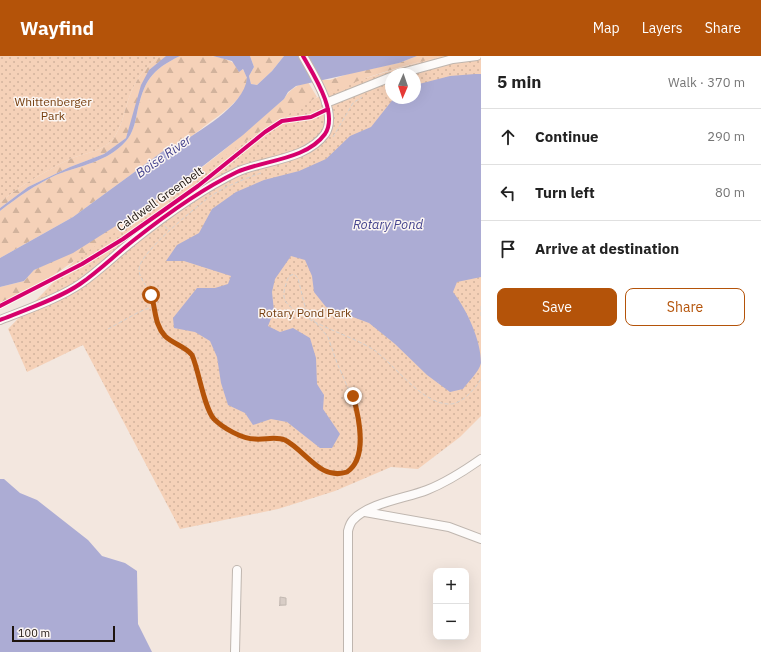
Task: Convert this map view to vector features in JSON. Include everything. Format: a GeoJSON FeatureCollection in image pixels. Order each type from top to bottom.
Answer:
{"type":"FeatureCollection","features":[{"type":"Feature","properties":{"kind":"street"},"geometry":{"type":"LineString","coordinates":[[0,320],[28,309],[79,285],[135,239],[194,198],[238,172],[289,157],[314,144],[325,133],[329,120],[326,103],[321,89],[302,56]]}},
{"type":"Feature","properties":{"kind":"street"},"geometry":{"type":"LineString","coordinates":[[420,68],[453,59],[476,56]]}},
{"type":"Feature","properties":{"kind":"street"},"geometry":{"type":"LineString","coordinates":[[326,103],[385,79]]}},
{"type":"Feature","properties":{"kind":"street"},"geometry":{"type":"LineString","coordinates":[[348,652],[348,531],[353,519],[365,512],[398,498],[427,490],[460,474],[481,459]]}},
{"type":"Feature","properties":{"kind":"street"},"geometry":{"type":"LineString","coordinates":[[365,512],[449,527],[481,539]]}},
{"type":"Feature","properties":{"kind":"street"},"geometry":{"type":"LineString","coordinates":[[235,652],[237,570]]}},
{"type":"Feature","properties":{"kind":"path"},"geometry":{"type":"LineString","coordinates":[[330,140],[353,103],[366,95]]}},
{"type":"Feature","properties":{"kind":"path"},"geometry":{"type":"LineString","coordinates":[[263,172],[240,181],[212,196],[146,253],[139,269],[141,278],[151,295],[156,322],[164,335],[187,349],[192,355],[208,408],[214,418],[247,438],[275,438],[285,441],[324,471],[343,473],[354,466],[358,458],[359,436],[356,406],[337,363],[328,337],[313,320],[306,312],[298,278],[294,274],[291,274],[285,287],[285,300],[292,308],[313,320],[371,348],[420,391],[437,402],[450,405],[456,404],[462,400],[481,379]]}},
{"type":"Feature","properties":{"kind":"path"},"geometry":{"type":"LineString","coordinates":[[108,329],[139,312],[154,306]]}},
{"type":"Feature","properties":{"kind":"path"},"geometry":{"type":"LineString","coordinates":[[481,306],[481,316]]}},
{"type":"Feature","properties":{"kind":"green space","name":"Whittenberger Park"},"geometry":{"type":"Polygon","coordinates":[[[0,56],[160,56],[144,70],[135,83],[118,131],[109,143],[100,149],[75,157],[52,168],[25,184],[0,202],[0,56]]]}},
{"type":"Feature","properties":{"kind":"green space"},"geometry":{"type":"Polygon","coordinates":[[[160,56],[167,56],[149,70],[126,138],[104,154],[70,167],[28,187],[0,208],[0,202],[52,168],[75,157],[95,151],[109,143],[118,131],[135,83],[144,70],[160,56]]]}},
{"type":"Feature","properties":{"kind":"green space"},"geometry":{"type":"Polygon","coordinates":[[[180,56],[211,56],[231,62],[245,72],[247,80],[245,88],[233,104],[189,138],[166,149],[73,217],[0,258],[0,211],[48,179],[94,162],[111,154],[119,148],[126,141],[132,131],[143,93],[150,78],[162,66],[180,56]]]}},
{"type":"Feature","properties":{"kind":"green space"},"geometry":{"type":"Polygon","coordinates":[[[250,56],[284,56],[272,71],[257,85],[251,84],[249,76],[254,67],[250,56]]]}},
{"type":"Feature","properties":{"kind":"green space"},"geometry":{"type":"Polygon","coordinates":[[[417,56],[446,56],[399,68],[385,68],[385,72],[328,93],[321,80],[330,80],[354,72],[399,63],[417,56]]]}},
{"type":"Feature","properties":{"kind":"green space","name":"Rotary Pond Park"},"geometry":{"type":"Polygon","coordinates":[[[446,56],[481,56],[481,416],[460,437],[418,469],[391,467],[335,491],[278,509],[180,529],[83,345],[27,372],[8,329],[81,254],[259,132],[309,101],[353,82],[385,72],[385,104],[421,104],[421,68],[400,68],[446,56]]]}},
{"type":"Feature","properties":{"kind":"green space"},"geometry":{"type":"Polygon","coordinates":[[[308,82],[317,97],[259,132],[41,284],[0,304],[0,287],[24,281],[34,270],[95,238],[153,202],[238,139],[284,99],[291,90],[308,82]]]}},
{"type":"Feature","properties":{"kind":"water"},"geometry":{"type":"Polygon","coordinates":[[[166,56],[180,56],[162,66],[150,78],[143,93],[132,131],[126,141],[119,148],[111,154],[94,162],[48,179],[0,211],[0,208],[28,187],[70,167],[104,154],[126,138],[141,85],[149,70],[166,56]]]}},
{"type":"Feature","properties":{"kind":"water","name":"Boise River"},"geometry":{"type":"Polygon","coordinates":[[[213,56],[250,56],[254,67],[249,76],[251,84],[257,85],[272,71],[284,56],[417,56],[399,63],[296,86],[288,92],[284,99],[243,135],[190,176],[73,253],[34,270],[24,281],[0,287],[0,258],[73,217],[166,149],[175,147],[207,126],[238,99],[244,89],[247,78],[243,69],[239,72],[232,61],[213,56]]]}},
{"type":"Feature","properties":{"kind":"water","name":"Rotary Pond"},"geometry":{"type":"Polygon","coordinates":[[[481,74],[481,277],[457,282],[453,292],[468,316],[476,335],[481,363],[478,370],[463,389],[450,392],[427,375],[395,344],[369,323],[326,307],[314,292],[312,276],[305,260],[291,256],[275,279],[272,292],[274,311],[268,326],[280,332],[293,328],[310,338],[316,358],[317,384],[324,395],[323,409],[340,434],[332,448],[320,448],[287,422],[271,419],[253,425],[245,413],[228,405],[221,383],[217,357],[210,341],[195,332],[174,328],[173,318],[197,288],[215,288],[228,284],[231,276],[184,261],[166,261],[177,245],[199,233],[212,209],[236,192],[264,180],[299,171],[326,159],[350,136],[371,127],[389,104],[421,104],[421,83],[450,76],[481,74]]]}},
{"type":"Feature","properties":{"kind":"water"},"geometry":{"type":"Polygon","coordinates":[[[0,479],[4,479],[20,493],[37,500],[88,540],[102,556],[125,563],[137,571],[138,624],[152,652],[0,652],[0,479]]]}},
{"type":"Feature","properties":{"kind":"building"},"geometry":{"type":"Polygon","coordinates":[[[280,597],[286,598],[286,605],[280,605],[280,597]]]}},
{"type":"Feature","properties":{"kind":"cycle path"},"geometry":{"type":"LineString","coordinates":[[0,320],[41,304],[80,284],[94,274],[127,245],[184,203],[224,179],[248,168],[296,154],[317,143],[325,134],[329,115],[323,94],[303,56]]}},
{"type":"Feature","properties":{"kind":"cycle path","name":"Caldwell Greenbelt"},"geometry":{"type":"LineString","coordinates":[[0,306],[82,264],[123,239],[198,186],[265,132],[282,121],[311,117],[328,109]]}},
{"type":"Feature","properties":{"kind":"route"},"geometry":{"type":"LineString","coordinates":[[151,295],[156,322],[164,335],[187,349],[192,355],[196,363],[210,413],[219,423],[241,436],[254,439],[280,439],[296,448],[324,471],[330,473],[347,472],[357,462],[360,445],[356,406],[353,396]]}}]}
